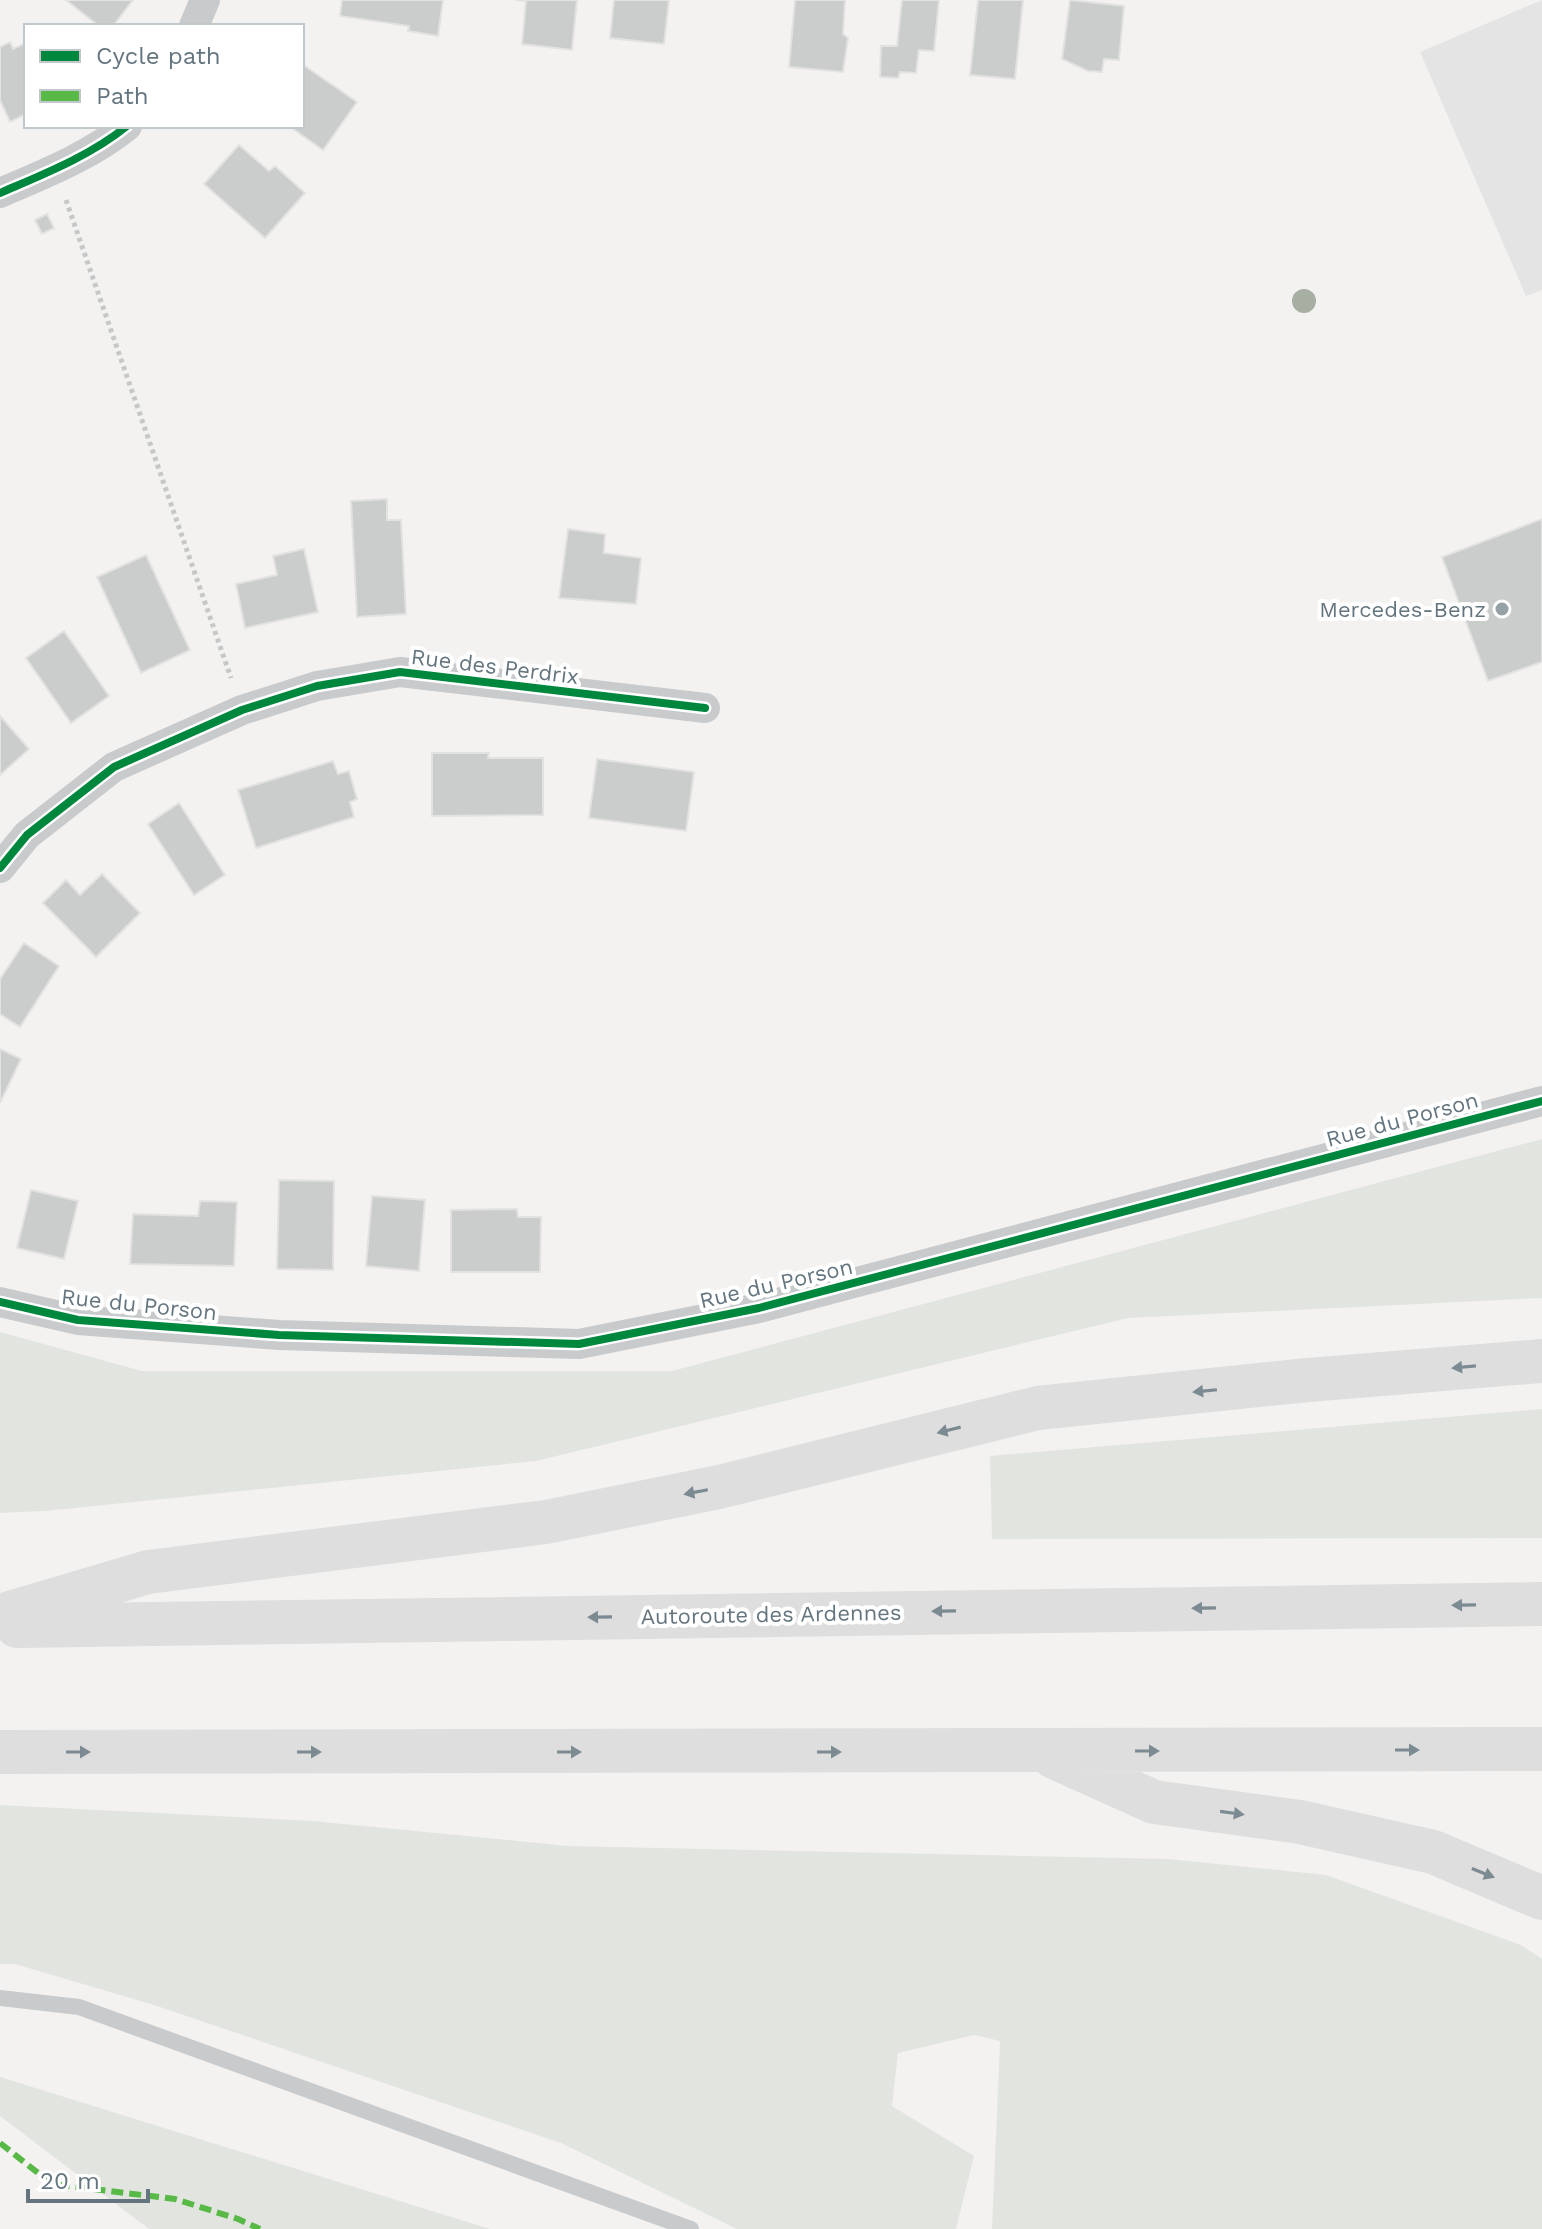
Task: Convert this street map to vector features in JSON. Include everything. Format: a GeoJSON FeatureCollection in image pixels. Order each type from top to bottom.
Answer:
{"type":"FeatureCollection","features":[{"type":"Feature","properties":{"kind":"highway"},"geometry":{"type":"LineString","coordinates":[[0,1616],[148,1572],[546,1522],[705,1490],[1038,1408],[1308,1380],[1542,1361]]}},
{"type":"Feature","properties":{"kind":"highway","name":"Autoroute des Ardennes"},"geometry":{"type":"LineString","coordinates":[[0,1627],[1542,1604]]}},
{"type":"Feature","properties":{"kind":"highway"},"geometry":{"type":"LineString","coordinates":[[0,1752],[1542,1749]]}},
{"type":"Feature","properties":{"kind":"highway"},"geometry":{"type":"LineString","coordinates":[[1041,1752],[1154,1802],[1300,1822],[1433,1852],[1542,1898]]}},
{"type":"Feature","properties":{"kind":"street"},"geometry":{"type":"LineString","coordinates":[[195,24],[205,0]]}},
{"type":"Feature","properties":{"kind":"street"},"geometry":{"type":"LineString","coordinates":[[0,193],[108,142],[125,128]]}},
{"type":"Feature","properties":{"kind":"street","name":"Rue des Perdrix"},"geometry":{"type":"LineString","coordinates":[[0,868],[27,835],[114,767],[242,710],[317,686],[400,672],[705,708]]}},
{"type":"Feature","properties":{"kind":"street","name":"Rue du Porson"},"geometry":{"type":"LineString","coordinates":[[0,1302],[78,1320],[264,1334],[579,1344],[759,1308],[1542,1101]]}},
{"type":"Feature","properties":{"kind":"lane"},"geometry":{"type":"LineString","coordinates":[[0,1998],[79,2007],[691,2229]]}},
{"type":"Feature","properties":{"kind":"path"},"geometry":{"type":"LineString","coordinates":[[55,169],[242,710]]}},
{"type":"Feature","properties":{"kind":"shaded area"},"geometry":{"type":"Polygon","coordinates":[[[1542,0],[1542,290],[1526,296],[1420,52],[1542,0]]]}},
{"type":"Feature","properties":{"kind":"shaded area"},"geometry":{"type":"Polygon","coordinates":[[[1542,1139],[1542,1298],[1128,1318],[536,1461],[0,1513],[0,1332],[142,1371],[672,1371],[1542,1139]]]}},
{"type":"Feature","properties":{"kind":"shaded area"},"geometry":{"type":"Polygon","coordinates":[[[1542,1409],[1542,1538],[992,1539],[990,1456],[1542,1409]]]}},
{"type":"Feature","properties":{"kind":"shaded area"},"geometry":{"type":"Polygon","coordinates":[[[0,1805],[313,1821],[568,1846],[1168,1859],[1326,1875],[1521,1945],[1542,1959],[1542,2229],[992,2229],[1000,2041],[974,2035],[898,2053],[892,2106],[974,2156],[956,2229],[737,2229],[561,2143],[154,2005],[15,1964],[0,1964],[0,1805]]]}},
{"type":"Feature","properties":{"kind":"shaded area"},"geometry":{"type":"Polygon","coordinates":[[[0,2077],[490,2229],[149,2229],[0,2116],[0,2077]]]}},
{"type":"Feature","properties":{"kind":"building"},"geometry":{"type":"Polygon","coordinates":[[[66,0],[133,0],[115,24],[96,24],[66,0]]]}},
{"type":"Feature","properties":{"kind":"building"},"geometry":{"type":"Polygon","coordinates":[[[342,0],[443,0],[438,36],[408,31],[409,26],[340,16],[342,0]]]}},
{"type":"Feature","properties":{"kind":"building"},"geometry":{"type":"Polygon","coordinates":[[[515,0],[577,0],[572,50],[522,44],[526,1],[515,0]]]}},
{"type":"Feature","properties":{"kind":"building"},"geometry":{"type":"Polygon","coordinates":[[[614,0],[669,0],[664,44],[610,38],[614,0]]]}},
{"type":"Feature","properties":{"kind":"building"},"geometry":{"type":"Polygon","coordinates":[[[795,0],[845,0],[843,34],[848,38],[843,72],[789,67],[795,0]]]}},
{"type":"Feature","properties":{"kind":"building"},"geometry":{"type":"Polygon","coordinates":[[[902,0],[939,0],[934,51],[919,50],[916,73],[900,72],[898,78],[880,77],[881,46],[897,46],[902,0]]]}},
{"type":"Feature","properties":{"kind":"building"},"geometry":{"type":"Polygon","coordinates":[[[978,0],[1023,0],[1015,79],[970,75],[978,0]]]}},
{"type":"Feature","properties":{"kind":"building"},"geometry":{"type":"Polygon","coordinates":[[[1070,0],[1124,6],[1119,60],[1104,59],[1102,72],[1088,71],[1062,59],[1070,0]]]}},
{"type":"Feature","properties":{"kind":"building"},"geometry":{"type":"Polygon","coordinates":[[[10,42],[13,49],[24,44],[24,115],[10,122],[0,100],[0,47],[10,42]]]}},
{"type":"Feature","properties":{"kind":"building"},"geometry":{"type":"Polygon","coordinates":[[[304,65],[357,102],[323,150],[292,128],[304,128],[304,65]]]}},
{"type":"Feature","properties":{"kind":"building"},"geometry":{"type":"Polygon","coordinates":[[[239,145],[269,171],[275,166],[305,193],[265,238],[204,184],[239,145]]]}},
{"type":"Feature","properties":{"kind":"building"},"geometry":{"type":"Polygon","coordinates":[[[47,214],[54,228],[42,234],[35,220],[47,214]]]}},
{"type":"Feature","properties":{"kind":"building"},"geometry":{"type":"Polygon","coordinates":[[[387,499],[387,520],[401,520],[406,614],[357,617],[351,501],[387,499]]]}},
{"type":"Feature","properties":{"kind":"building","name":"Mercedes-Benz"},"geometry":{"type":"Polygon","coordinates":[[[1542,519],[1542,662],[1488,681],[1442,557],[1542,519]]]}},
{"type":"Feature","properties":{"kind":"building"},"geometry":{"type":"Polygon","coordinates":[[[568,529],[605,534],[604,553],[641,558],[636,604],[559,598],[568,529]]]}},
{"type":"Feature","properties":{"kind":"building"},"geometry":{"type":"Polygon","coordinates":[[[304,549],[318,612],[245,628],[236,584],[277,575],[273,556],[304,549]]]}},
{"type":"Feature","properties":{"kind":"building"},"geometry":{"type":"Polygon","coordinates":[[[146,555],[190,650],[141,673],[97,577],[146,555]]]}},
{"type":"Feature","properties":{"kind":"building"},"geometry":{"type":"Polygon","coordinates":[[[64,631],[109,696],[71,723],[26,658],[64,631]]]}},
{"type":"Feature","properties":{"kind":"building"},"geometry":{"type":"Polygon","coordinates":[[[0,716],[29,749],[0,775],[0,716]]]}},
{"type":"Feature","properties":{"kind":"building"},"geometry":{"type":"Polygon","coordinates":[[[432,753],[489,753],[488,758],[543,758],[543,815],[432,816],[432,753]]]}},
{"type":"Feature","properties":{"kind":"building"},"geometry":{"type":"Polygon","coordinates":[[[597,759],[694,772],[686,831],[589,818],[597,759]]]}},
{"type":"Feature","properties":{"kind":"building"},"geometry":{"type":"Polygon","coordinates":[[[333,761],[338,774],[349,771],[357,799],[350,802],[354,817],[256,848],[238,790],[333,761]]]}},
{"type":"Feature","properties":{"kind":"building"},"geometry":{"type":"Polygon","coordinates":[[[179,803],[225,875],[194,895],[148,824],[179,803]]]}},
{"type":"Feature","properties":{"kind":"building"},"geometry":{"type":"Polygon","coordinates":[[[102,874],[140,913],[96,957],[43,903],[66,880],[80,895],[102,874]]]}},
{"type":"Feature","properties":{"kind":"building"},"geometry":{"type":"Polygon","coordinates":[[[24,943],[59,966],[20,1027],[0,1014],[0,979],[24,943]]]}},
{"type":"Feature","properties":{"kind":"building"},"geometry":{"type":"Polygon","coordinates":[[[0,1049],[21,1059],[0,1103],[0,1049]]]}},
{"type":"Feature","properties":{"kind":"building"},"geometry":{"type":"Polygon","coordinates":[[[279,1180],[334,1181],[333,1270],[277,1269],[279,1180]]]}},
{"type":"Feature","properties":{"kind":"building"},"geometry":{"type":"Polygon","coordinates":[[[31,1190],[78,1201],[64,1259],[17,1248],[31,1190]]]}},
{"type":"Feature","properties":{"kind":"building"},"geometry":{"type":"Polygon","coordinates":[[[372,1196],[425,1200],[419,1271],[366,1266],[372,1196]]]}},
{"type":"Feature","properties":{"kind":"building"},"geometry":{"type":"Polygon","coordinates":[[[200,1201],[237,1202],[234,1266],[130,1264],[133,1214],[198,1216],[200,1201]]]}},
{"type":"Feature","properties":{"kind":"building"},"geometry":{"type":"Polygon","coordinates":[[[517,1209],[518,1217],[541,1217],[540,1272],[451,1272],[451,1210],[517,1209]]]}},
{"type":"Feature","properties":{"kind":"marked path"},"geometry":{"type":"LineString","coordinates":[[0,2143],[52,2184],[175,2199],[260,2229]]}},
{"type":"Feature","properties":{"kind":"cycle path"},"geometry":{"type":"LineString","coordinates":[[0,193],[82,155],[124,128]]}},
{"type":"Feature","properties":{"kind":"cycle path"},"geometry":{"type":"LineString","coordinates":[[0,868],[27,835],[114,767],[242,710],[317,686],[400,672],[705,708]]}},
{"type":"Feature","properties":{"kind":"cycle path"},"geometry":{"type":"LineString","coordinates":[[0,1302],[78,1320],[279,1335],[579,1344],[759,1308],[1542,1101]]}},
{"type":"Feature","properties":{"kind":"place","name":"Mercedes-Benz"},"geometry":{"type":"Point","coordinates":[1502,609]}}]}
